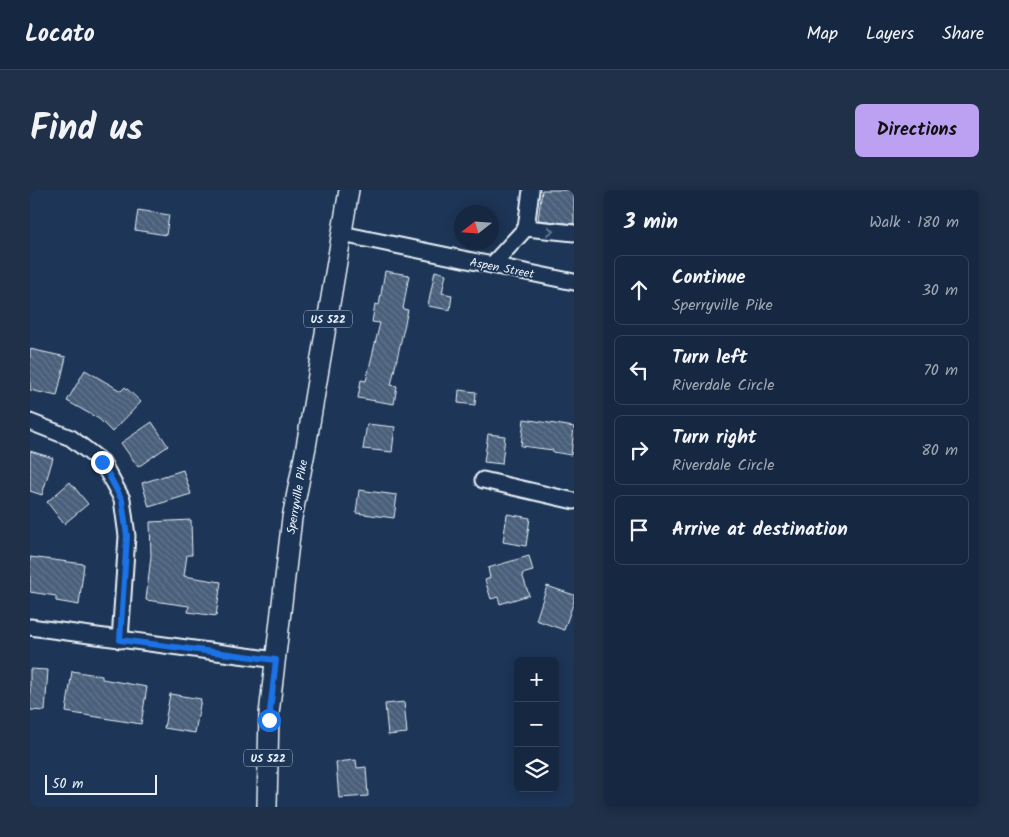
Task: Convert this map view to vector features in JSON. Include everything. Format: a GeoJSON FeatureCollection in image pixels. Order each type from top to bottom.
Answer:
{"type":"FeatureCollection","features":[{"type":"Feature","properties":{"kind":"main road","name":"Sperryville Pike"},"geometry":{"type":"LineString","coordinates":[[267,807],[269,714],[292,518],[349,190]]}},
{"type":"Feature","properties":{"kind":"street"},"geometry":{"type":"LineString","coordinates":[[492,265],[526,228],[531,190]]}},
{"type":"Feature","properties":{"kind":"street"},"geometry":{"type":"LineString","coordinates":[[526,228],[574,233]]}},
{"type":"Feature","properties":{"kind":"street","name":"Aspen Street"},"geometry":{"type":"LineString","coordinates":[[342,234],[574,282]]}},
{"type":"Feature","properties":{"kind":"street"},"geometry":{"type":"LineString","coordinates":[[30,422],[71,438],[102,462],[122,500],[127,536],[120,640]]}},
{"type":"Feature","properties":{"kind":"street"},"geometry":{"type":"LineString","coordinates":[[483,480],[574,501]]}},
{"type":"Feature","properties":{"kind":"street"},"geometry":{"type":"LineString","coordinates":[[30,627],[276,660]]}},
{"type":"Feature","properties":{"kind":"building"},"geometry":{"type":"Polygon","coordinates":[[[542,190],[574,190],[574,224],[538,220],[542,190]]]}},
{"type":"Feature","properties":{"kind":"building"},"geometry":{"type":"Polygon","coordinates":[[[138,210],[169,215],[166,235],[135,230],[138,210]]]}},
{"type":"Feature","properties":{"kind":"building"},"geometry":{"type":"Polygon","coordinates":[[[385,271],[409,275],[403,309],[408,310],[391,385],[397,386],[394,404],[358,398],[361,380],[366,381],[380,323],[372,322],[375,304],[379,305],[385,271]]]}},
{"type":"Feature","properties":{"kind":"building"},"geometry":{"type":"Polygon","coordinates":[[[435,271],[446,274],[442,293],[452,295],[450,310],[428,306],[435,271]]]}},
{"type":"Feature","properties":{"kind":"building"},"geometry":{"type":"Polygon","coordinates":[[[30,349],[66,357],[57,396],[30,390],[30,349]]]}},
{"type":"Feature","properties":{"kind":"building"},"geometry":{"type":"Polygon","coordinates":[[[85,370],[121,391],[125,387],[141,402],[112,432],[99,419],[67,401],[85,370]]]}},
{"type":"Feature","properties":{"kind":"building"},"geometry":{"type":"Polygon","coordinates":[[[459,390],[476,392],[475,405],[458,403],[459,390]]]}},
{"type":"Feature","properties":{"kind":"building"},"geometry":{"type":"Polygon","coordinates":[[[524,419],[574,427],[571,455],[553,452],[553,450],[521,446],[524,419]]]}},
{"type":"Feature","properties":{"kind":"building"},"geometry":{"type":"Polygon","coordinates":[[[152,422],[168,446],[138,467],[121,443],[152,422]]]}},
{"type":"Feature","properties":{"kind":"building"},"geometry":{"type":"Polygon","coordinates":[[[367,424],[395,427],[392,452],[363,449],[367,424]]]}},
{"type":"Feature","properties":{"kind":"building"},"geometry":{"type":"Polygon","coordinates":[[[488,434],[505,436],[502,464],[484,462],[488,434]]]}},
{"type":"Feature","properties":{"kind":"building"},"geometry":{"type":"Polygon","coordinates":[[[30,451],[53,458],[42,495],[30,491],[30,451]]]}},
{"type":"Feature","properties":{"kind":"building"},"geometry":{"type":"Polygon","coordinates":[[[183,470],[191,494],[149,507],[142,483],[183,470]]]}},
{"type":"Feature","properties":{"kind":"building"},"geometry":{"type":"Polygon","coordinates":[[[70,482],[88,504],[64,524],[47,502],[70,482]]]}},
{"type":"Feature","properties":{"kind":"building"},"geometry":{"type":"Polygon","coordinates":[[[359,490],[397,495],[394,518],[356,513],[359,490]]]}},
{"type":"Feature","properties":{"kind":"building"},"geometry":{"type":"Polygon","coordinates":[[[507,514],[530,518],[526,546],[503,542],[507,514]]]}},
{"type":"Feature","properties":{"kind":"building"},"geometry":{"type":"Polygon","coordinates":[[[191,520],[192,555],[187,555],[184,576],[221,582],[216,616],[188,612],[189,606],[146,600],[151,556],[150,522],[191,520]]]}},
{"type":"Feature","properties":{"kind":"building"},"geometry":{"type":"Polygon","coordinates":[[[529,556],[533,571],[522,574],[529,595],[500,604],[498,597],[491,599],[485,580],[490,578],[488,568],[529,556]]]}},
{"type":"Feature","properties":{"kind":"building"},"geometry":{"type":"Polygon","coordinates":[[[30,557],[84,564],[79,605],[56,601],[56,596],[30,592],[30,557]]]}},
{"type":"Feature","properties":{"kind":"building"},"geometry":{"type":"Polygon","coordinates":[[[547,586],[574,595],[574,601],[564,630],[536,620],[547,586]]]}},
{"type":"Feature","properties":{"kind":"building"},"geometry":{"type":"Polygon","coordinates":[[[30,669],[48,670],[45,711],[30,710],[30,669]]]}},
{"type":"Feature","properties":{"kind":"building"},"geometry":{"type":"Polygon","coordinates":[[[72,671],[102,676],[102,679],[147,687],[141,724],[66,712],[72,671]]]}},
{"type":"Feature","properties":{"kind":"building"},"geometry":{"type":"Polygon","coordinates":[[[170,694],[201,699],[195,733],[164,728],[170,694]]]}},
{"type":"Feature","properties":{"kind":"building"},"geometry":{"type":"Polygon","coordinates":[[[404,702],[407,733],[388,735],[385,704],[404,702]]]}},
{"type":"Feature","properties":{"kind":"building"},"geometry":{"type":"Polygon","coordinates":[[[356,760],[357,768],[366,767],[368,796],[339,798],[336,762],[356,760]]]}},
{"type":"Feature","properties":{"kind":"route"},"geometry":{"type":"LineString","coordinates":[[102,462],[122,500],[127,536],[120,640],[276,660],[269,720]]}}]}
